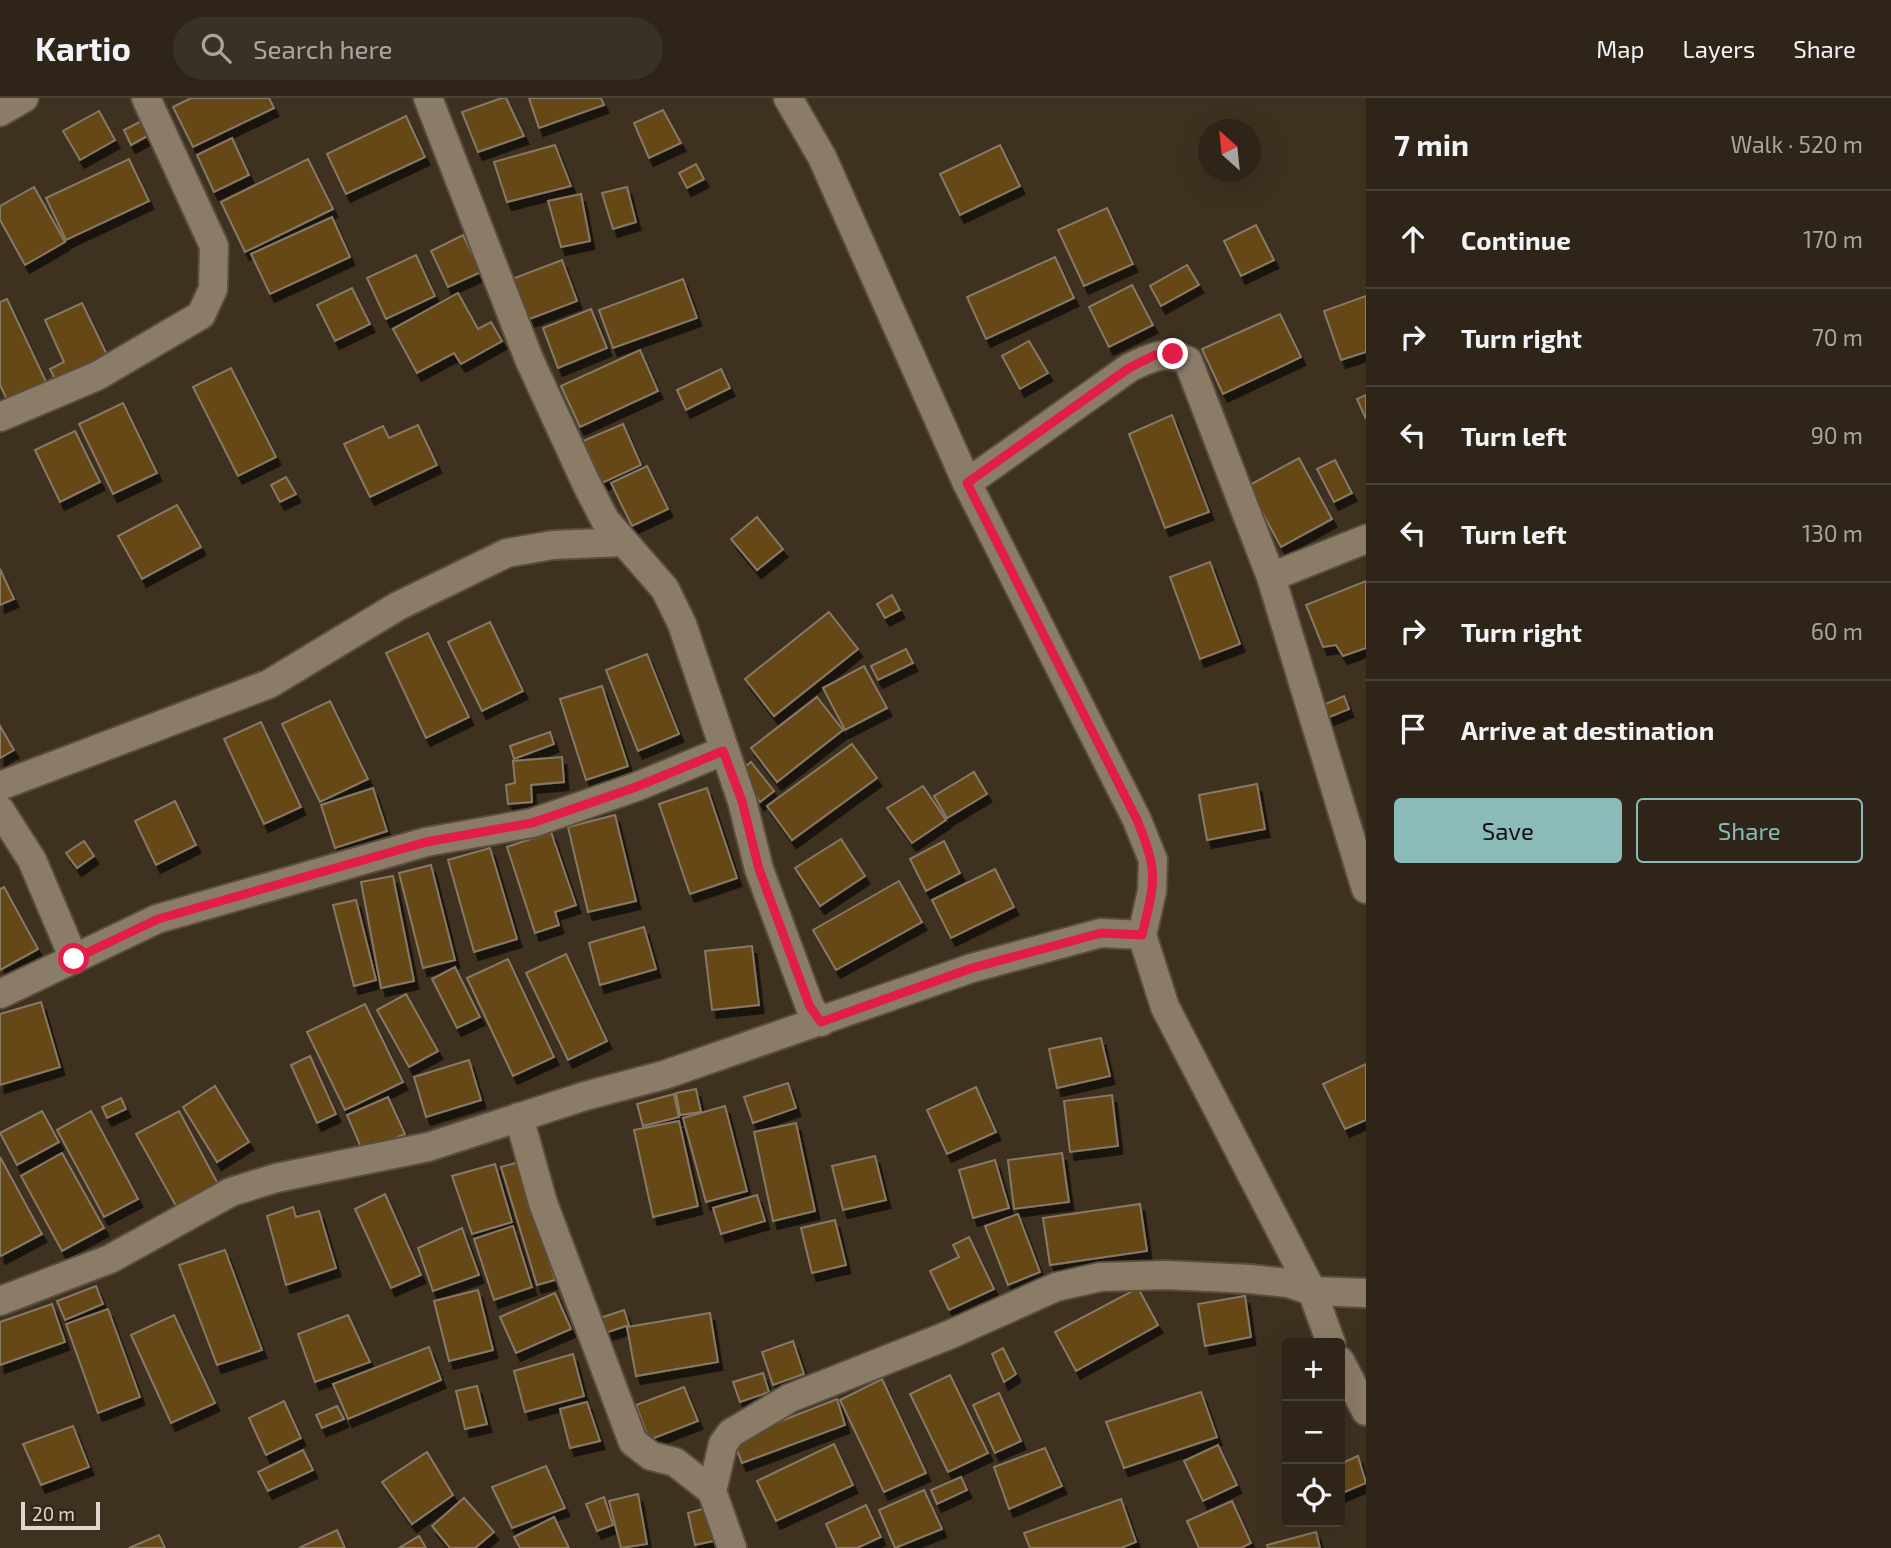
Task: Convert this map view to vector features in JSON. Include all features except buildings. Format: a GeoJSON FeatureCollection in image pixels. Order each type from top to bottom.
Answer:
{"type":"FeatureCollection","features":[{"type":"Feature","properties":{"kind":"street"},"geometry":{"type":"LineString","coordinates":[[0,111],[24,98]]}},
{"type":"Feature","properties":{"kind":"street"},"geometry":{"type":"LineString","coordinates":[[0,417],[97,376],[201,315],[213,289],[214,246],[146,98]]}},
{"type":"Feature","properties":{"kind":"street"},"geometry":{"type":"LineString","coordinates":[[428,98],[529,359],[605,520],[665,589],[682,624],[742,801],[759,869],[812,1019]]}},
{"type":"Feature","properties":{"kind":"street"},"geometry":{"type":"LineString","coordinates":[[788,98],[822,157],[967,483],[1137,820],[1153,860],[1152,891],[1142,935],[1165,1007],[1312,1291],[1329,1338]]}},
{"type":"Feature","properties":{"kind":"street"},"geometry":{"type":"LineString","coordinates":[[967,483],[1129,368],[1155,355],[1173,354],[1188,361],[1271,577],[1357,828],[1366,889]]}},
{"type":"Feature","properties":{"kind":"street"},"geometry":{"type":"LineString","coordinates":[[1271,577],[1366,539]]}},
{"type":"Feature","properties":{"kind":"street"},"geometry":{"type":"LineString","coordinates":[[0,786],[269,684],[398,606],[507,553],[553,545],[623,542]]}},
{"type":"Feature","properties":{"kind":"street"},"geometry":{"type":"LineString","coordinates":[[0,995],[158,919],[426,842],[532,823],[636,787],[723,751]]}},
{"type":"Feature","properties":{"kind":"street"},"geometry":{"type":"LineString","coordinates":[[0,810],[32,860],[74,959]]}},
{"type":"Feature","properties":{"kind":"street"},"geometry":{"type":"LineString","coordinates":[[0,1301],[110,1259],[231,1192],[276,1178],[428,1147],[519,1117],[664,1075],[812,1019],[985,965],[1101,933],[1142,935]]}},
{"type":"Feature","properties":{"kind":"street"},"geometry":{"type":"LineString","coordinates":[[519,1117],[542,1203],[633,1442],[651,1456],[675,1462],[712,1492],[732,1548]]}},
{"type":"Feature","properties":{"kind":"street"},"geometry":{"type":"LineString","coordinates":[[712,1492],[723,1444],[746,1422],[790,1398],[949,1335],[1056,1287],[1100,1276],[1166,1275],[1250,1279],[1288,1283],[1312,1291],[1366,1293]]}},
{"type":"Feature","properties":{"kind":"street"},"geometry":{"type":"LineString","coordinates":[[1345,1371],[1366,1411]]}},
{"type":"Feature","properties":{"kind":"route"},"geometry":{"type":"LineString","coordinates":[[74,959],[158,919],[426,842],[532,823],[636,787],[723,751],[742,801],[759,869],[810,1007],[821,1022],[972,968],[1101,933],[1142,935],[1152,891],[1153,860],[1137,820],[967,483],[1129,368],[1155,355],[1173,354]]}}]}
